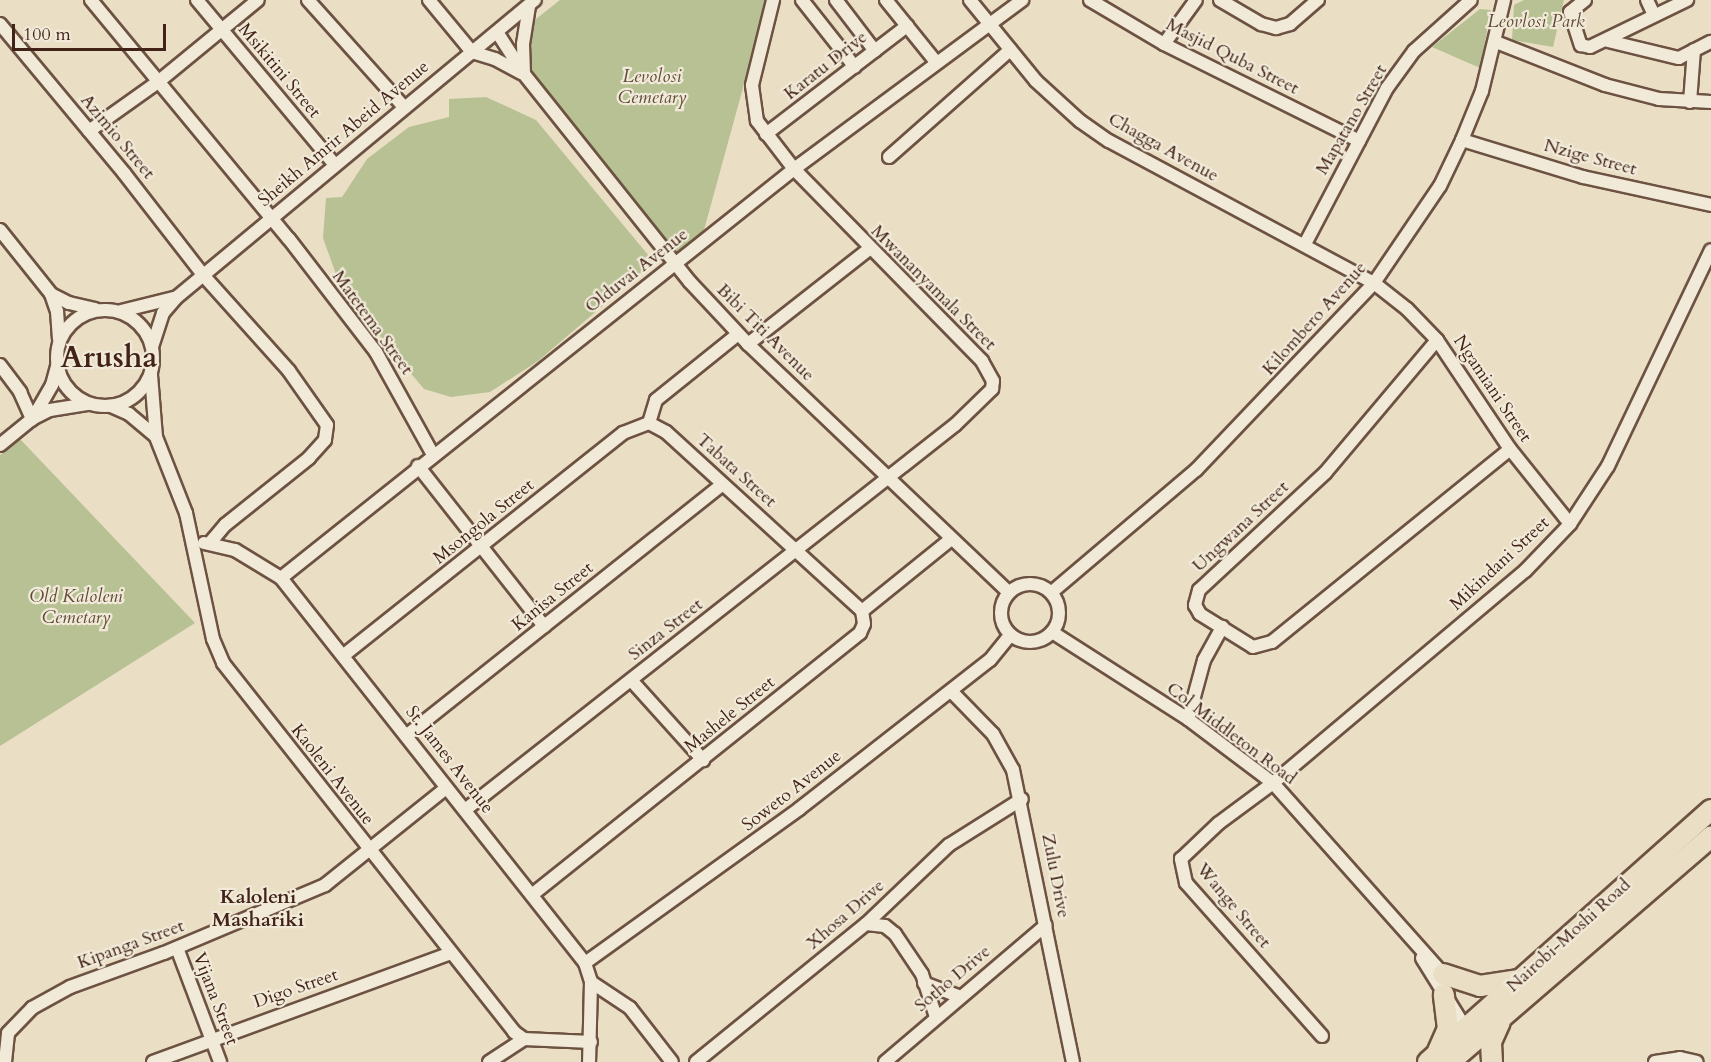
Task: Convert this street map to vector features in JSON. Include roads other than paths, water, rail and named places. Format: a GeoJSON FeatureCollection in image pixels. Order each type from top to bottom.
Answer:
{"type":"FeatureCollection","features":[{"type":"Feature","properties":{"kind":"highway","name":"Nairobi-Moshi Road"},"geometry":{"type":"LineString","coordinates":[[1448,1060],[1469,1026],[1711,810]]}},
{"type":"Feature","properties":{"kind":"highway","name":"Nairobi-Moshi Road"},"geometry":{"type":"LineString","coordinates":[[1448,1060],[1501,1020],[1711,837]]}},
{"type":"Feature","properties":{"kind":"highway"},"geometry":{"type":"LineString","coordinates":[[1436,971],[1480,987],[1520,980]]}},
{"type":"Feature","properties":{"kind":"highway"},"geometry":{"type":"LineString","coordinates":[[1444,994],[1448,1029],[1448,1060]]}},
{"type":"Feature","properties":{"kind":"highway"},"geometry":{"type":"LineString","coordinates":[[1492,1062],[1491,1042],[1501,1020]]}},
{"type":"Feature","properties":{"kind":"street","name":"Matetema Street"},"geometry":{"type":"LineString","coordinates":[[91,0],[272,218],[376,352],[433,455]]}},
{"type":"Feature","properties":{"kind":"street","name":"Msikitini Street"},"geometry":{"type":"LineString","coordinates":[[196,0],[335,165]]}},
{"type":"Feature","properties":{"kind":"street"},"geometry":{"type":"LineString","coordinates":[[89,131],[158,82],[258,0]]}},
{"type":"Feature","properties":{"kind":"street"},"geometry":{"type":"LineString","coordinates":[[308,0],[403,106]]}},
{"type":"Feature","properties":{"kind":"street"},"geometry":{"type":"LineString","coordinates":[[429,0],[472,52],[495,58],[524,74]]}},
{"type":"Feature","properties":{"kind":"street","name":"Mwananyamala Street"},"geometry":{"type":"LineString","coordinates":[[773,0],[752,85],[753,111],[766,134],[794,169],[869,249],[951,327],[982,361],[993,381],[990,394],[887,476]]}},
{"type":"Feature","properties":{"kind":"street"},"geometry":{"type":"LineString","coordinates":[[802,0],[855,67]]}},
{"type":"Feature","properties":{"kind":"street"},"geometry":{"type":"LineString","coordinates":[[836,0],[875,51]]}},
{"type":"Feature","properties":{"kind":"street"},"geometry":{"type":"LineString","coordinates":[[886,0],[936,62]]}},
{"type":"Feature","properties":{"kind":"street","name":"Chagga Avenue"},"geometry":{"type":"LineString","coordinates":[[970,0],[1010,50],[1067,110],[1109,141],[1374,283]]}},
{"type":"Feature","properties":{"kind":"street","name":"Olduvai Avenue"},"geometry":{"type":"LineString","coordinates":[[281,578],[418,466],[794,169],[1022,0]]}},
{"type":"Feature","properties":{"kind":"street","name":"Masjid Quba Street"},"geometry":{"type":"LineString","coordinates":[[1090,0],[1164,44],[1359,141]]}},
{"type":"Feature","properties":{"kind":"street"},"geometry":{"type":"LineString","coordinates":[[1164,44],[1196,0]]}},
{"type":"Feature","properties":{"kind":"street"},"geometry":{"type":"LineString","coordinates":[[1220,0],[1261,24],[1276,28],[1290,24],[1318,0]]}},
{"type":"Feature","properties":{"kind":"street","name":"Mapatano Street"},"geometry":{"type":"LineString","coordinates":[[1305,244],[1388,88],[1414,51],[1471,0]]}},
{"type":"Feature","properties":{"kind":"street","name":"Kilombero Avenue"},"geometry":{"type":"LineString","coordinates":[[1052,592],[1196,470],[1374,283],[1440,186],[1462,140],[1496,42],[1504,0]]}},
{"type":"Feature","properties":{"kind":"street"},"geometry":{"type":"LineString","coordinates":[[1585,0],[1570,12],[1581,45],[1590,47],[1608,41],[1654,15],[1687,0]]}},
{"type":"Feature","properties":{"kind":"street"},"geometry":{"type":"LineString","coordinates":[[1647,0],[1654,15]]}},
{"type":"Feature","properties":{"kind":"street"},"geometry":{"type":"LineString","coordinates":[[524,74],[523,44],[533,2]]}},
{"type":"Feature","properties":{"kind":"street","name":"Sheikh Amrir Abeid Avenue"},"geometry":{"type":"LineString","coordinates":[[177,297],[403,106],[533,2]]}},
{"type":"Feature","properties":{"kind":"street","name":"Azimio Street"},"geometry":{"type":"LineString","coordinates":[[0,24],[89,131],[203,275],[289,371],[314,403],[328,430],[309,458],[225,525],[210,543]]}},
{"type":"Feature","properties":{"kind":"street","name":"Karatu Drive"},"geometry":{"type":"LineString","coordinates":[[766,134],[907,26]]}},
{"type":"Feature","properties":{"kind":"street","name":"Bibi Titi Avenue"},"geometry":{"type":"LineString","coordinates":[[497,32],[524,74],[675,265],[748,344],[887,476],[950,540],[1008,592]]}},
{"type":"Feature","properties":{"kind":"street"},"geometry":{"type":"LineString","coordinates":[[1608,41],[1679,58],[1711,42]]}},
{"type":"Feature","properties":{"kind":"street"},"geometry":{"type":"LineString","coordinates":[[1496,42],[1605,85],[1659,99],[1711,102]]}},
{"type":"Feature","properties":{"kind":"street"},"geometry":{"type":"LineString","coordinates":[[889,157],[1010,50]]}},
{"type":"Feature","properties":{"kind":"street"},"geometry":{"type":"LineString","coordinates":[[1690,102],[1694,50]]}},
{"type":"Feature","properties":{"kind":"street","name":"Nzige Street"},"geometry":{"type":"LineString","coordinates":[[1462,140],[1583,177],[1711,205]]}},
{"type":"Feature","properties":{"kind":"street"},"geometry":{"type":"LineString","coordinates":[[0,230],[51,294],[57,311],[57,366],[52,385],[32,419]]}},
{"type":"Feature","properties":{"kind":"street"},"geometry":{"type":"LineString","coordinates":[[748,344],[869,249]]}},
{"type":"Feature","properties":{"kind":"street","name":"Mikindani Street"},"geometry":{"type":"LineString","coordinates":[[1273,783],[1525,571],[1570,524],[1608,465],[1711,250]]}},
{"type":"Feature","properties":{"kind":"street","name":"Ngamiani Street"},"geometry":{"type":"LineString","coordinates":[[1374,283],[1437,340],[1510,449],[1570,524]]}},
{"type":"Feature","properties":{"kind":"street"},"geometry":{"type":"LineString","coordinates":[[51,294],[69,303],[111,310],[140,324],[152,347]]}},
{"type":"Feature","properties":{"kind":"street"},"geometry":{"type":"LineString","coordinates":[[58,344],[76,319],[177,297]]}},
{"type":"Feature","properties":{"kind":"street"},"geometry":{"type":"LineString","coordinates":[[0,445],[32,419],[70,405],[111,406],[139,392],[151,375],[152,347],[163,314],[177,297]]}},
{"type":"Feature","properties":{"kind":"street"},"geometry":{"type":"LineString","coordinates":[[649,423],[657,400],[738,334]]}},
{"type":"Feature","properties":{"kind":"street","name":"Ungwana Street"},"geometry":{"type":"LineString","coordinates":[[1437,340],[1325,473],[1199,590],[1195,606],[1200,614],[1253,647],[1272,642],[1510,449]]}},
{"type":"Feature","properties":{"kind":"street"},"geometry":{"type":"LineString","coordinates":[[0,365],[29,407],[32,419]]}},
{"type":"Feature","properties":{"kind":"street"},"geometry":{"type":"LineString","coordinates":[[57,366],[68,390],[90,404]]}},
{"type":"Feature","properties":{"kind":"street","name":"Kaoleni Avenue"},"geometry":{"type":"LineString","coordinates":[[151,375],[156,437],[178,488],[194,542],[213,639],[223,663],[513,1032],[524,1039]]}},
{"type":"Feature","properties":{"kind":"street","name":"Kaoleni Avenue"},"geometry":{"type":"LineString","coordinates":[[111,406],[129,414],[156,437]]}},
{"type":"Feature","properties":{"kind":"street","name":"Tabata Street"},"geometry":{"type":"LineString","coordinates":[[649,423],[666,432],[722,485],[797,548]]}},
{"type":"Feature","properties":{"kind":"street","name":"Msongola Street"},"geometry":{"type":"LineString","coordinates":[[344,655],[622,433],[649,423]]}},
{"type":"Feature","properties":{"kind":"street"},"geometry":{"type":"LineString","coordinates":[[418,466],[544,627]]}},
{"type":"Feature","properties":{"kind":"street","name":"Sinza Street"},"geometry":{"type":"LineString","coordinates":[[465,810],[887,476]]}},
{"type":"Feature","properties":{"kind":"street","name":"Kanisa Street"},"geometry":{"type":"LineString","coordinates":[[406,736],[722,485]]}},
{"type":"Feature","properties":{"kind":"street"},"geometry":{"type":"LineString","coordinates":[[797,548],[862,611],[950,540]]}},
{"type":"Feature","properties":{"kind":"street","name":"St. James Avenue"},"geometry":{"type":"LineString","coordinates":[[194,542],[210,543],[234,550],[281,578],[344,655],[446,788],[533,894],[585,963],[591,982],[589,1062]]}},
{"type":"Feature","properties":{"kind":"street"},"geometry":{"type":"LineString","coordinates":[[1035,584],[1052,592],[1059,608],[1052,632],[1031,642],[1010,635],[1000,614],[1008,592],[1035,584]]}},
{"type":"Feature","properties":{"kind":"street","name":"Mashele Street"},"geometry":{"type":"LineString","coordinates":[[533,894],[860,633],[864,624],[862,611]]}},
{"type":"Feature","properties":{"kind":"street"},"geometry":{"type":"LineString","coordinates":[[1188,719],[1204,660],[1222,627]]}},
{"type":"Feature","properties":{"kind":"street","name":"Col Middleton Road"},"geometry":{"type":"LineString","coordinates":[[1052,632],[1188,719],[1273,783],[1415,944],[1436,971],[1469,1026]]}},
{"type":"Feature","properties":{"kind":"street","name":"Soweto Avenue"},"geometry":{"type":"LineString","coordinates":[[585,963],[733,860],[990,660],[1010,635]]}},
{"type":"Feature","properties":{"kind":"street"},"geometry":{"type":"LineString","coordinates":[[631,680],[703,760]]}},
{"type":"Feature","properties":{"kind":"street","name":"Zulu Drive"},"geometry":{"type":"LineString","coordinates":[[951,691],[971,709],[1005,753],[1022,799],[1073,1062]]}},
{"type":"Feature","properties":{"kind":"street","name":"Wange Street"},"geometry":{"type":"LineString","coordinates":[[1273,783],[1186,851],[1180,867],[1186,883],[1322,1036]]}},
{"type":"Feature","properties":{"kind":"street","name":"Kipanga Street"},"geometry":{"type":"LineString","coordinates":[[5,1062],[8,1033],[32,1008],[70,987],[177,948],[325,885],[370,852],[446,788]]}},
{"type":"Feature","properties":{"kind":"street","name":"Xhosa Drive"},"geometry":{"type":"LineString","coordinates":[[696,1062],[866,924],[949,845],[1022,799]]}},
{"type":"Feature","properties":{"kind":"street"},"geometry":{"type":"LineString","coordinates":[[866,924],[885,926],[895,934],[924,982],[936,1017]]}},
{"type":"Feature","properties":{"kind":"street","name":"Sotho Drive"},"geometry":{"type":"LineString","coordinates":[[885,1062],[1046,925]]}},
{"type":"Feature","properties":{"kind":"street","name":"Vijana Street"},"geometry":{"type":"LineString","coordinates":[[177,948],[220,1062]]}},
{"type":"Feature","properties":{"kind":"street","name":"Digo Street"},"geometry":{"type":"LineString","coordinates":[[153,1062],[451,952]]}},
{"type":"Feature","properties":{"kind":"street","name":"Col Middleton Road"},"geometry":{"type":"LineString","coordinates":[[1436,971],[1444,994],[1469,1026]]}},
{"type":"Feature","properties":{"kind":"street"},"geometry":{"type":"LineString","coordinates":[[591,982],[630,1008],[672,1062]]}},
{"type":"Feature","properties":{"kind":"street"},"geometry":{"type":"LineString","coordinates":[[924,982],[960,997]]}},
{"type":"Feature","properties":{"kind":"street"},"geometry":{"type":"LineString","coordinates":[[489,1062],[524,1039],[591,1042]]}},
{"type":"Feature","properties":{"kind":"street"},"geometry":{"type":"LineString","coordinates":[[1655,1062],[1680,1058],[1697,1062]]}},
{"type":"Feature","properties":{"kind":"district","name":"Arusha"},"geometry":{"type":"Point","coordinates":[109,358]}},
{"type":"Feature","properties":{"kind":"district","name":"Kaloleni Mashariki"},"geometry":{"type":"Point","coordinates":[258,908]}},
{"type":"Feature","properties":{"kind":"park label","name":"Leovlosi Park"},"geometry":{"type":"Point","coordinates":[1536,22]}},
{"type":"Feature","properties":{"kind":"park label","name":"Levolosi Cemetary"},"geometry":{"type":"Point","coordinates":[652,88]}},
{"type":"Feature","properties":{"kind":"park label","name":"Old Kaloleni Cemetary"},"geometry":{"type":"Point","coordinates":[76,608]}}]}
